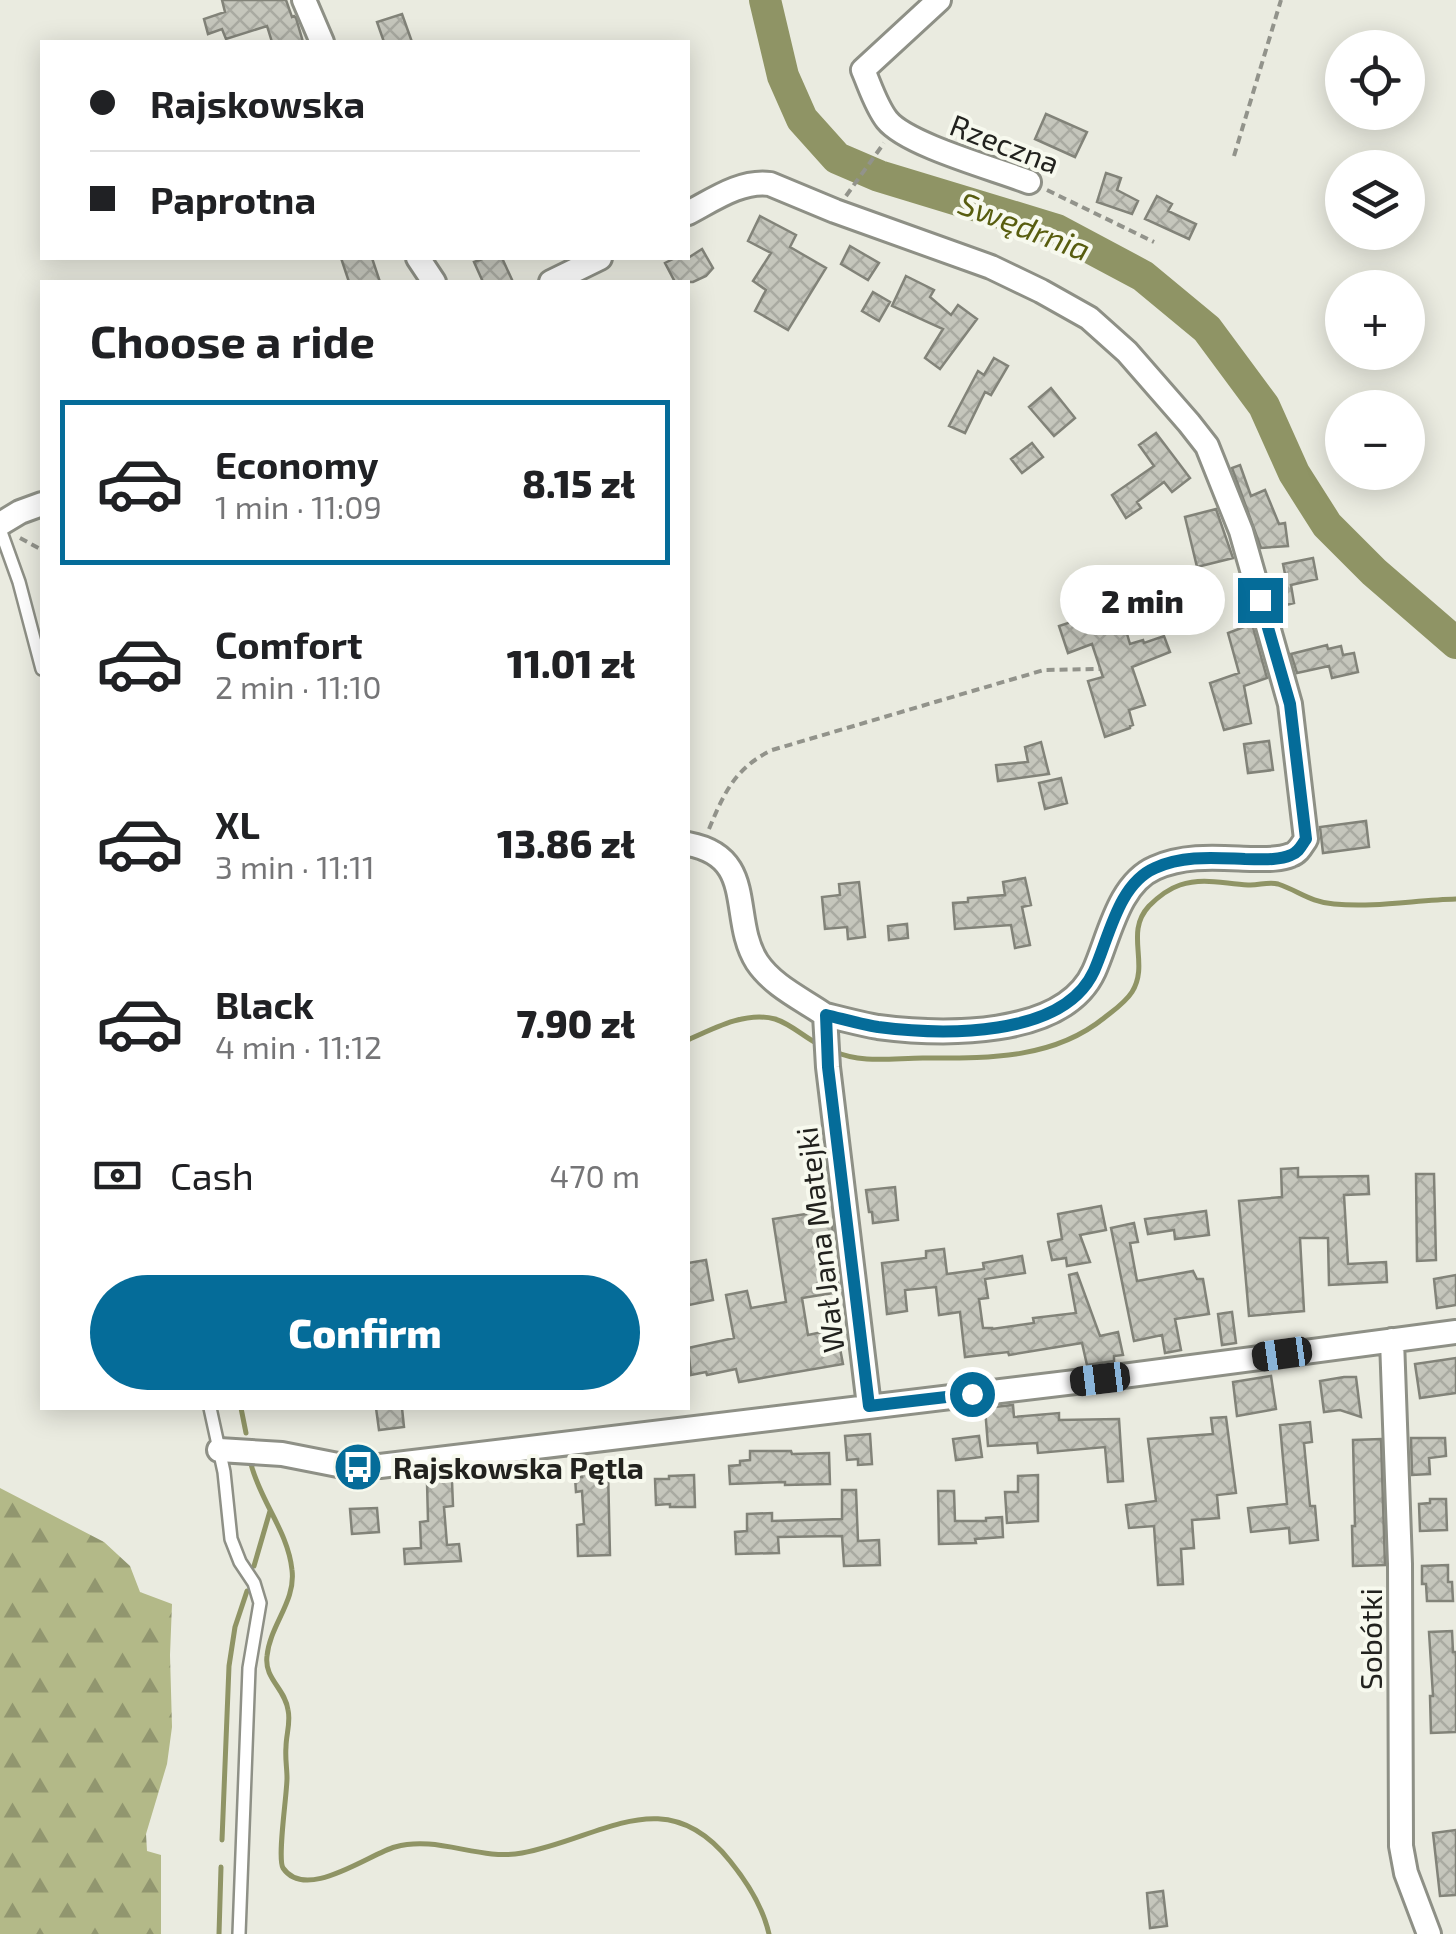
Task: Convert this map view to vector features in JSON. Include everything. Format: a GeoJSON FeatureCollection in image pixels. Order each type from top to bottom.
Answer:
{"type":"FeatureCollection","features":[{"type":"Feature","properties":{"kind":"street"},"geometry":{"type":"LineString","coordinates":[[304,0],[321,40]]}},
{"type":"Feature","properties":{"kind":"street","name":"Rzeczna"},"geometry":{"type":"LineString","coordinates":[[939,0],[863,70],[885,118],[902,132],[1029,182]]}},
{"type":"Feature","properties":{"kind":"street"},"geometry":{"type":"LineString","coordinates":[[690,212],[739,187],[770,184],[991,267],[1041,290],[1089,318],[1127,352],[1207,446],[1240,532],[1290,704],[1306,839],[1299,850],[1287,857],[1199,858],[1173,861],[1150,870],[1121,905],[1092,976],[1078,996],[1057,1010],[1030,1020],[976,1030],[920,1031],[826,1023],[773,980],[750,950],[731,869],[714,852],[695,846]]}},
{"type":"Feature","properties":{"kind":"street"},"geometry":{"type":"LineString","coordinates":[[555,280],[596,260]]}},
{"type":"Feature","properties":{"kind":"street"},"geometry":{"type":"LineString","coordinates":[[5,529],[20,512],[40,505]]}},
{"type":"Feature","properties":{"kind":"street","name":"Wał Jana Matejki"},"geometry":{"type":"LineString","coordinates":[[826,1023],[869,1406]]}},
{"type":"Feature","properties":{"kind":"street"},"geometry":{"type":"LineString","coordinates":[[219,1450],[282,1454],[343,1466],[380,1466],[1456,1332]]}},
{"type":"Feature","properties":{"kind":"street","name":"Sobótki"},"geometry":{"type":"LineString","coordinates":[[1392,1340],[1400,1564],[1401,1846],[1406,1873],[1429,1934]]}},
{"type":"Feature","properties":{"kind":"lane"},"geometry":{"type":"LineString","coordinates":[[5,529],[40,661]]}},
{"type":"Feature","properties":{"kind":"lane"},"geometry":{"type":"LineString","coordinates":[[210,1410],[232,1539],[260,1604],[249,1668],[240,1934]]}},
{"type":"Feature","properties":{"kind":"path"},"geometry":{"type":"LineString","coordinates":[[1234,156],[1282,0]]}},
{"type":"Feature","properties":{"kind":"path"},"geometry":{"type":"LineString","coordinates":[[841,203],[888,137]]}},
{"type":"Feature","properties":{"kind":"path","name":"Rzeczna"},"geometry":{"type":"LineString","coordinates":[[1029,182],[1154,242]]}},
{"type":"Feature","properties":{"kind":"path"},"geometry":{"type":"LineString","coordinates":[[5,529],[40,549]]}},
{"type":"Feature","properties":{"kind":"path"},"geometry":{"type":"LineString","coordinates":[[695,846],[734,778],[752,760],[772,750],[1044,670],[1100,669]]}},
{"type":"Feature","properties":{"kind":"green space"},"geometry":{"type":"Polygon","coordinates":[[[0,1488],[104,1542],[130,1566],[140,1592],[172,1604],[172,1727],[167,1764],[146,1834],[147,1851],[161,1855],[161,1934],[0,1934],[0,1488]]]}},
{"type":"Feature","properties":{"kind":"building"},"geometry":{"type":"Polygon","coordinates":[[[222,0],[286,0],[302,40],[271,40],[267,26],[226,39],[222,29],[208,34],[204,19],[225,12],[222,0]]]}},
{"type":"Feature","properties":{"kind":"building"},"geometry":{"type":"Polygon","coordinates":[[[402,14],[411,40],[383,40],[377,22],[402,14]]]}},
{"type":"Feature","properties":{"kind":"building"},"geometry":{"type":"Polygon","coordinates":[[[1046,114],[1087,132],[1075,157],[1035,139],[1046,114]]]}},
{"type":"Feature","properties":{"kind":"building"},"geometry":{"type":"Polygon","coordinates":[[[1106,173],[1121,178],[1117,190],[1138,201],[1132,214],[1097,202],[1106,173]]]}},
{"type":"Feature","properties":{"kind":"building"},"geometry":{"type":"Polygon","coordinates":[[[1157,196],[1172,204],[1168,211],[1196,224],[1189,239],[1145,219],[1157,196]]]}},
{"type":"Feature","properties":{"kind":"building"},"geometry":{"type":"Polygon","coordinates":[[[760,216],[796,235],[790,247],[826,268],[788,330],[755,311],[766,290],[753,281],[771,253],[748,241],[760,216]]]}},
{"type":"Feature","properties":{"kind":"building"},"geometry":{"type":"Polygon","coordinates":[[[850,246],[879,263],[868,280],[841,264],[850,246]]]}},
{"type":"Feature","properties":{"kind":"building"},"geometry":{"type":"Polygon","coordinates":[[[702,249],[713,268],[693,282],[674,280],[665,263],[690,260],[702,249]]]}},
{"type":"Feature","properties":{"kind":"building"},"geometry":{"type":"Polygon","coordinates":[[[342,260],[373,260],[379,280],[348,280],[342,260]]]}},
{"type":"Feature","properties":{"kind":"building"},"geometry":{"type":"Polygon","coordinates":[[[503,260],[512,280],[482,280],[474,262],[503,260]]]}},
{"type":"Feature","properties":{"kind":"building"},"geometry":{"type":"Polygon","coordinates":[[[906,276],[934,290],[930,297],[951,315],[958,305],[977,319],[940,369],[925,358],[943,329],[892,306],[906,276]]]}},
{"type":"Feature","properties":{"kind":"building"},"geometry":{"type":"Polygon","coordinates":[[[873,292],[890,302],[879,321],[862,311],[873,292]]]}},
{"type":"Feature","properties":{"kind":"building"},"geometry":{"type":"Polygon","coordinates":[[[994,358],[1008,366],[991,395],[985,392],[965,433],[949,426],[978,371],[984,375],[994,358]]]}},
{"type":"Feature","properties":{"kind":"building"},"geometry":{"type":"Polygon","coordinates":[[[1051,388],[1075,418],[1054,436],[1029,407],[1051,388]]]}},
{"type":"Feature","properties":{"kind":"building"},"geometry":{"type":"Polygon","coordinates":[[[1156,433],[1190,478],[1172,492],[1164,482],[1137,502],[1141,508],[1126,518],[1112,495],[1154,466],[1139,445],[1156,433]]]}},
{"type":"Feature","properties":{"kind":"building"},"geometry":{"type":"Polygon","coordinates":[[[1032,443],[1043,457],[1022,473],[1011,459],[1032,443]]]}},
{"type":"Feature","properties":{"kind":"building"},"geometry":{"type":"Polygon","coordinates":[[[1240,465],[1251,496],[1265,490],[1279,524],[1285,523],[1288,546],[1261,548],[1232,468],[1240,465]]]}},
{"type":"Feature","properties":{"kind":"building"},"geometry":{"type":"Polygon","coordinates":[[[1216,509],[1233,558],[1197,567],[1185,517],[1216,509]]]}},
{"type":"Feature","properties":{"kind":"building"},"geometry":{"type":"Polygon","coordinates":[[[1313,558],[1317,579],[1291,585],[1294,603],[1278,607],[1269,576],[1285,574],[1283,564],[1313,558]]]}},
{"type":"Feature","properties":{"kind":"building"},"geometry":{"type":"Polygon","coordinates":[[[1122,617],[1130,644],[1164,636],[1170,652],[1132,667],[1145,705],[1129,710],[1133,725],[1130,728],[1105,737],[1088,681],[1103,677],[1092,644],[1068,653],[1059,626],[1083,618],[1087,629],[1122,617]]]}},
{"type":"Feature","properties":{"kind":"building"},"geometry":{"type":"Polygon","coordinates":[[[1252,624],[1267,678],[1244,686],[1251,723],[1224,730],[1210,683],[1239,673],[1228,633],[1252,624]]]}},
{"type":"Feature","properties":{"kind":"building"},"geometry":{"type":"Polygon","coordinates":[[[1327,645],[1328,649],[1341,646],[1343,655],[1354,653],[1358,672],[1332,678],[1329,666],[1297,673],[1291,654],[1327,645]]]}},
{"type":"Feature","properties":{"kind":"building"},"geometry":{"type":"Polygon","coordinates":[[[1269,741],[1273,770],[1248,773],[1244,744],[1269,741]]]}},
{"type":"Feature","properties":{"kind":"building"},"geometry":{"type":"Polygon","coordinates":[[[1041,742],[1049,774],[998,781],[996,765],[1028,762],[1025,747],[1041,742]]]}},
{"type":"Feature","properties":{"kind":"building"},"geometry":{"type":"Polygon","coordinates":[[[1061,778],[1067,803],[1045,809],[1039,783],[1061,778]]]}},
{"type":"Feature","properties":{"kind":"building"},"geometry":{"type":"Polygon","coordinates":[[[1366,821],[1369,847],[1323,853],[1320,827],[1366,821]]]}},
{"type":"Feature","properties":{"kind":"building"},"geometry":{"type":"Polygon","coordinates":[[[1025,878],[1031,905],[1022,907],[1030,945],[1015,948],[1011,925],[955,929],[953,903],[1005,895],[1003,882],[1025,878]]]}},
{"type":"Feature","properties":{"kind":"building"},"geometry":{"type":"Polygon","coordinates":[[[859,882],[865,937],[848,939],[847,927],[825,929],[822,897],[840,895],[839,884],[859,882]]]}},
{"type":"Feature","properties":{"kind":"building"},"geometry":{"type":"Polygon","coordinates":[[[907,924],[908,938],[889,940],[888,926],[907,924]]]}},
{"type":"Feature","properties":{"kind":"building"},"geometry":{"type":"Polygon","coordinates":[[[1298,1168],[1298,1177],[1368,1176],[1369,1194],[1344,1195],[1348,1264],[1386,1262],[1387,1282],[1329,1285],[1328,1238],[1300,1238],[1304,1311],[1249,1316],[1239,1201],[1282,1197],[1281,1169],[1298,1168]]]}},
{"type":"Feature","properties":{"kind":"building"},"geometry":{"type":"Polygon","coordinates":[[[1416,1174],[1434,1174],[1436,1260],[1417,1261],[1416,1174]]]}},
{"type":"Feature","properties":{"kind":"building"},"geometry":{"type":"Polygon","coordinates":[[[895,1187],[898,1220],[873,1223],[866,1190],[895,1187]]]}},
{"type":"Feature","properties":{"kind":"building"},"geometry":{"type":"Polygon","coordinates":[[[820,1206],[823,1224],[832,1222],[833,1236],[829,1237],[840,1292],[802,1298],[808,1335],[827,1331],[828,1340],[838,1338],[843,1364],[739,1382],[736,1369],[691,1375],[690,1348],[734,1338],[726,1295],[747,1291],[751,1308],[786,1302],[773,1219],[806,1214],[805,1208],[820,1206]]]}},
{"type":"Feature","properties":{"kind":"building"},"geometry":{"type":"Polygon","coordinates":[[[1101,1206],[1106,1230],[1080,1235],[1090,1262],[1067,1266],[1066,1258],[1052,1260],[1048,1242],[1062,1239],[1058,1214],[1101,1206]]]}},
{"type":"Feature","properties":{"kind":"building"},"geometry":{"type":"Polygon","coordinates":[[[1206,1211],[1209,1235],[1175,1239],[1174,1230],[1148,1234],[1145,1219],[1206,1211]]]}},
{"type":"Feature","properties":{"kind":"building"},"geometry":{"type":"Polygon","coordinates":[[[1134,1223],[1138,1242],[1130,1243],[1137,1281],[1193,1271],[1197,1279],[1203,1279],[1209,1314],[1175,1319],[1181,1350],[1165,1353],[1162,1335],[1134,1341],[1111,1228],[1134,1223]]]}},
{"type":"Feature","properties":{"kind":"building"},"geometry":{"type":"Polygon","coordinates":[[[944,1249],[947,1274],[984,1269],[983,1263],[1022,1256],[1025,1273],[985,1279],[988,1298],[979,1299],[983,1328],[1034,1323],[1033,1318],[1076,1313],[1069,1275],[1077,1273],[1100,1336],[1118,1332],[1123,1355],[1114,1356],[1114,1361],[1087,1365],[1082,1343],[1009,1355],[1008,1352],[965,1357],[960,1312],[939,1315],[936,1287],[905,1290],[907,1311],[887,1314],[882,1263],[926,1258],[926,1251],[944,1249]]]}},
{"type":"Feature","properties":{"kind":"building"},"geometry":{"type":"Polygon","coordinates":[[[706,1260],[713,1300],[690,1305],[690,1263],[706,1260]]]}},
{"type":"Feature","properties":{"kind":"building"},"geometry":{"type":"Polygon","coordinates":[[[1456,1275],[1456,1305],[1437,1308],[1434,1279],[1456,1275]]]}},
{"type":"Feature","properties":{"kind":"building"},"geometry":{"type":"Polygon","coordinates":[[[1232,1312],[1236,1343],[1222,1345],[1218,1314],[1232,1312]]]}},
{"type":"Feature","properties":{"kind":"building"},"geometry":{"type":"Polygon","coordinates":[[[1456,1358],[1456,1393],[1420,1398],[1415,1364],[1456,1358]]]}},
{"type":"Feature","properties":{"kind":"building"},"geometry":{"type":"Polygon","coordinates":[[[1271,1376],[1276,1409],[1237,1416],[1233,1382],[1271,1376]]]}},
{"type":"Feature","properties":{"kind":"building"},"geometry":{"type":"Polygon","coordinates":[[[1356,1377],[1361,1417],[1340,1410],[1324,1412],[1320,1381],[1356,1377]]]}},
{"type":"Feature","properties":{"kind":"building"},"geometry":{"type":"Polygon","coordinates":[[[1013,1405],[1014,1417],[1059,1413],[1059,1420],[1119,1419],[1123,1481],[1108,1482],[1105,1447],[1038,1453],[1037,1443],[988,1446],[985,1408],[1013,1405]]]}},
{"type":"Feature","properties":{"kind":"building"},"geometry":{"type":"Polygon","coordinates":[[[376,1410],[402,1410],[404,1427],[379,1430],[376,1410]]]}},
{"type":"Feature","properties":{"kind":"building"},"geometry":{"type":"Polygon","coordinates":[[[1226,1417],[1236,1493],[1217,1495],[1219,1518],[1192,1520],[1194,1548],[1181,1549],[1183,1584],[1158,1585],[1154,1526],[1129,1528],[1126,1505],[1156,1501],[1148,1439],[1213,1434],[1211,1418],[1226,1417]]]}},
{"type":"Feature","properties":{"kind":"building"},"geometry":{"type":"Polygon","coordinates":[[[1310,1422],[1312,1442],[1304,1443],[1310,1506],[1315,1506],[1318,1540],[1290,1543],[1289,1528],[1251,1532],[1248,1508],[1287,1504],[1280,1425],[1310,1422]]]}},
{"type":"Feature","properties":{"kind":"building"},"geometry":{"type":"Polygon","coordinates":[[[870,1434],[872,1464],[858,1465],[858,1459],[847,1460],[845,1436],[870,1434]]]}},
{"type":"Feature","properties":{"kind":"building"},"geometry":{"type":"Polygon","coordinates":[[[979,1436],[982,1457],[956,1460],[953,1439],[979,1436]]]}},
{"type":"Feature","properties":{"kind":"building"},"geometry":{"type":"Polygon","coordinates":[[[1411,1438],[1445,1438],[1446,1456],[1429,1458],[1430,1474],[1412,1475],[1411,1438]]]}},
{"type":"Feature","properties":{"kind":"building"},"geometry":{"type":"Polygon","coordinates":[[[1381,1439],[1385,1565],[1353,1566],[1353,1440],[1381,1439]]]}},
{"type":"Feature","properties":{"kind":"building"},"geometry":{"type":"Polygon","coordinates":[[[750,1451],[829,1453],[830,1484],[730,1484],[729,1466],[750,1460],[750,1451]]]}},
{"type":"Feature","properties":{"kind":"building"},"geometry":{"type":"Polygon","coordinates":[[[608,1469],[610,1555],[578,1556],[577,1525],[584,1524],[582,1491],[576,1492],[575,1477],[582,1477],[582,1470],[608,1469]]]}},
{"type":"Feature","properties":{"kind":"building"},"geometry":{"type":"Polygon","coordinates":[[[694,1475],[695,1507],[656,1505],[655,1479],[694,1475]]]}},
{"type":"Feature","properties":{"kind":"building"},"geometry":{"type":"Polygon","coordinates":[[[1038,1475],[1038,1521],[1007,1523],[1005,1492],[1018,1492],[1018,1476],[1038,1475]]]}},
{"type":"Feature","properties":{"kind":"building"},"geometry":{"type":"Polygon","coordinates":[[[452,1481],[453,1506],[444,1507],[447,1545],[459,1544],[461,1561],[405,1564],[404,1549],[421,1548],[420,1522],[428,1521],[427,1482],[452,1481]]]}},
{"type":"Feature","properties":{"kind":"building"},"geometry":{"type":"Polygon","coordinates":[[[842,1490],[856,1490],[858,1541],[879,1540],[880,1565],[844,1566],[842,1536],[778,1537],[779,1553],[736,1554],[735,1532],[747,1531],[747,1514],[772,1513],[772,1521],[842,1519],[842,1490]]]}},
{"type":"Feature","properties":{"kind":"building"},"geometry":{"type":"Polygon","coordinates":[[[938,1491],[954,1491],[955,1521],[1002,1517],[1003,1537],[975,1539],[976,1543],[939,1544],[938,1491]]]}},
{"type":"Feature","properties":{"kind":"building"},"geometry":{"type":"Polygon","coordinates":[[[1430,1499],[1446,1499],[1447,1530],[1420,1531],[1419,1504],[1430,1503],[1430,1499]]]}},
{"type":"Feature","properties":{"kind":"building"},"geometry":{"type":"Polygon","coordinates":[[[377,1508],[379,1532],[352,1534],[350,1509],[377,1508]]]}},
{"type":"Feature","properties":{"kind":"building"},"geometry":{"type":"Polygon","coordinates":[[[1448,1565],[1453,1601],[1427,1601],[1422,1566],[1448,1565]]]}},
{"type":"Feature","properties":{"kind":"building"},"geometry":{"type":"Polygon","coordinates":[[[1452,1631],[1456,1652],[1456,1732],[1431,1733],[1429,1632],[1452,1631]]]}},
{"type":"Feature","properties":{"kind":"building"},"geometry":{"type":"Polygon","coordinates":[[[1456,1830],[1456,1895],[1440,1896],[1433,1833],[1456,1830]]]}},
{"type":"Feature","properties":{"kind":"building"},"geometry":{"type":"Polygon","coordinates":[[[1163,1891],[1167,1926],[1150,1928],[1147,1893],[1163,1891]]]}},
{"type":"Feature","properties":{"kind":"waterway","name":"Swędrnia"},"geometry":{"type":"LineString","coordinates":[[765,0],[783,76],[802,119],[837,158],[879,176],[1057,230],[1143,276],[1207,329],[1264,406],[1294,473],[1327,525],[1456,643]]}},
{"type":"Feature","properties":{"kind":"waterway"},"geometry":{"type":"LineString","coordinates":[[833,1051],[866,1059],[971,1058],[1018,1054],[1063,1042],[1084,1032],[1129,996],[1139,970],[1137,937],[1142,916],[1163,894],[1189,883],[1274,883],[1318,901],[1349,905],[1456,899]]}},
{"type":"Feature","properties":{"kind":"waterway"},"geometry":{"type":"LineString","coordinates":[[690,1039],[730,1022],[764,1017],[781,1021],[818,1044]]}},
{"type":"Feature","properties":{"kind":"waterway"},"geometry":{"type":"LineString","coordinates":[[241,1410],[246,1433]]}},
{"type":"Feature","properties":{"kind":"waterway"},"geometry":{"type":"LineString","coordinates":[[251,1464],[285,1542],[292,1570],[287,1603],[267,1656],[269,1671],[289,1715],[283,1868],[293,1877],[322,1878],[384,1851],[411,1844],[490,1854],[522,1853],[631,1821],[656,1819],[681,1823],[706,1837],[730,1861],[754,1895],[769,1934]]}},
{"type":"Feature","properties":{"kind":"waterway"},"geometry":{"type":"LineString","coordinates":[[254,1566],[270,1511]]}},
{"type":"Feature","properties":{"kind":"waterway"},"geometry":{"type":"LineString","coordinates":[[222,1840],[229,1666],[235,1627],[247,1591]]}},
{"type":"Feature","properties":{"kind":"waterway"},"geometry":{"type":"LineString","coordinates":[[219,1934],[221,1867]]}},
{"type":"Feature","properties":{"kind":"place","name":"Rajskowska Pętla"},"geometry":{"type":"Point","coordinates":[358,1467]}},
{"type":"Feature","properties":{"kind":"route"},"geometry":{"type":"LineString","coordinates":[[972,1394],[869,1406],[828,1067],[826,1015],[920,1031],[976,1030],[1030,1020],[1057,1010],[1078,996],[1092,976],[1121,905],[1150,870],[1173,861],[1271,859],[1299,850],[1306,839],[1290,704],[1260,600]]}}]}
